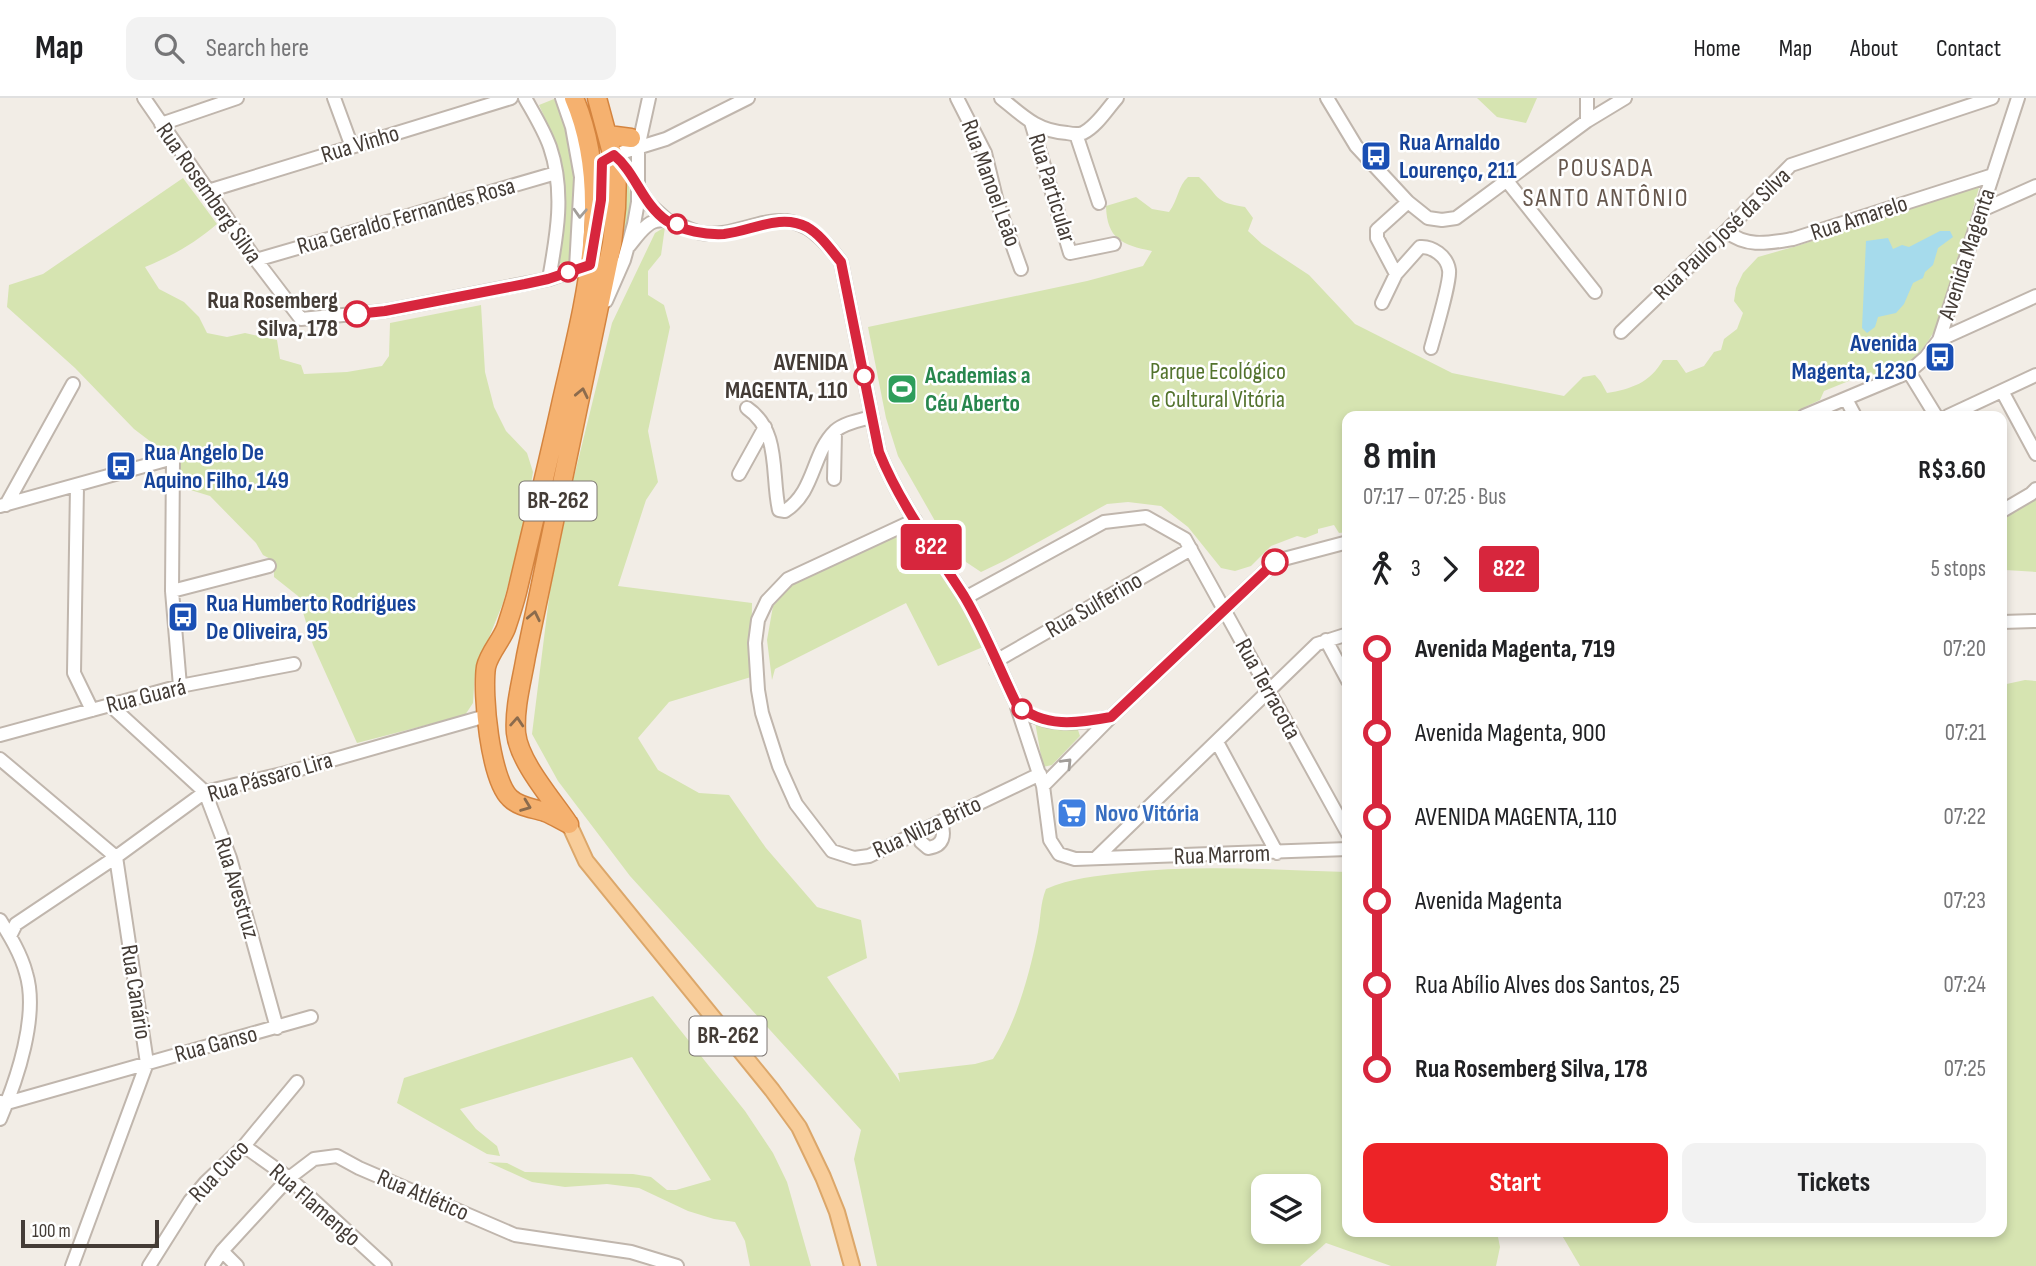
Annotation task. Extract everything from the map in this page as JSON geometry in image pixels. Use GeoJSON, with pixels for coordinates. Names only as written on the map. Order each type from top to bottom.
{"type":"FeatureCollection","features":[{"type":"Feature","properties":{"kind":"highway","name":"BR-262"},"geometry":{"type":"LineString","coordinates":[[569,824],[512,800],[504,791],[497,773],[486,716],[487,664],[505,630],[517,592],[584,308],[593,200],[589,148],[573,98]]}},
{"type":"Feature","properties":{"kind":"highway","name":"BR-262"},"geometry":{"type":"LineString","coordinates":[[569,824],[525,760],[516,734],[524,669],[612,244],[617,172],[597,98]]}},
{"type":"Feature","properties":{"kind":"highway"},"geometry":{"type":"LineString","coordinates":[[608,135],[637,137]]}},
{"type":"Feature","properties":{"kind":"highway"},"geometry":{"type":"LineString","coordinates":[[586,261],[601,200],[602,162],[614,155]]}},
{"type":"Feature","properties":{"kind":"highway"},"geometry":{"type":"LineString","coordinates":[[497,773],[509,775],[518,772],[525,760]]}},
{"type":"Feature","properties":{"kind":"main road","name":"BR-262"},"geometry":{"type":"LineString","coordinates":[[569,824],[586,861],[799,1127],[837,1212],[852,1266]]}},
{"type":"Feature","properties":{"kind":"street","name":"Rua Rosemberg Silva"},"geometry":{"type":"LineString","coordinates":[[144,98],[256,260],[301,319],[385,311],[548,279],[586,261]]}},
{"type":"Feature","properties":{"kind":"street"},"geometry":{"type":"LineString","coordinates":[[161,124],[237,98]]}},
{"type":"Feature","properties":{"kind":"street"},"geometry":{"type":"LineString","coordinates":[[334,98],[352,147]]}},
{"type":"Feature","properties":{"kind":"street","name":"Rua Vinho"},"geometry":{"type":"LineString","coordinates":[[208,191],[511,98]]}},
{"type":"Feature","properties":{"kind":"street"},"geometry":{"type":"LineString","coordinates":[[525,98],[550,148],[559,196],[557,231],[548,279]]}},
{"type":"Feature","properties":{"kind":"street"},"geometry":{"type":"LineString","coordinates":[[562,98],[572,127],[581,177],[586,261]]}},
{"type":"Feature","properties":{"kind":"street"},"geometry":{"type":"LineString","coordinates":[[597,320],[629,246],[638,202],[637,137],[649,98]]}},
{"type":"Feature","properties":{"kind":"street"},"geometry":{"type":"LineString","coordinates":[[668,221],[649,204],[621,161],[614,155],[637,137],[666,139],[748,98]]}},
{"type":"Feature","properties":{"kind":"street","name":"Rua Manoel Leão"},"geometry":{"type":"LineString","coordinates":[[957,98],[985,153],[997,202],[1021,269]]}},
{"type":"Feature","properties":{"kind":"street"},"geometry":{"type":"LineString","coordinates":[[1001,98],[1048,132],[1076,134],[1082,133],[1097,122],[1117,98]]}},
{"type":"Feature","properties":{"kind":"street"},"geometry":{"type":"LineString","coordinates":[[1327,98],[1356,146],[1408,202],[1428,218],[1442,220],[1456,218],[1587,121],[1625,98]]}},
{"type":"Feature","properties":{"kind":"street"},"geometry":{"type":"LineString","coordinates":[[1587,98],[1587,121]]}},
{"type":"Feature","properties":{"kind":"street","name":"Rua Paulo José da Silva"},"geometry":{"type":"LineString","coordinates":[[1621,332],[1790,165],[1992,98]]}},
{"type":"Feature","properties":{"kind":"street","name":"Avenida Magenta"},"geometry":{"type":"LineString","coordinates":[[1816,411],[1909,372],[1926,357],[1939,340],[2018,98]]}},
{"type":"Feature","properties":{"kind":"street","name":"Rua Particular"},"geometry":{"type":"LineString","coordinates":[[1031,122],[1070,253],[1114,244]]}},
{"type":"Feature","properties":{"kind":"street"},"geometry":{"type":"LineString","coordinates":[[1076,134],[1099,203]]}},
{"type":"Feature","properties":{"kind":"street","name":"Rua Geraldo Fernandes Rosa"},"geometry":{"type":"LineString","coordinates":[[256,260],[556,173]]}},
{"type":"Feature","properties":{"kind":"street","name":"Rua Amarelo"},"geometry":{"type":"LineString","coordinates":[[1726,231],[1738,241],[1766,244],[1793,239],[1993,175]]}},
{"type":"Feature","properties":{"kind":"street"},"geometry":{"type":"LineString","coordinates":[[1507,181],[1595,292]]}},
{"type":"Feature","properties":{"kind":"street"},"geometry":{"type":"LineString","coordinates":[[1982,210],[2036,186]]}},
{"type":"Feature","properties":{"kind":"street"},"geometry":{"type":"LineString","coordinates":[[1396,274],[1377,238],[1377,230],[1408,202]]}},
{"type":"Feature","properties":{"kind":"street"},"geometry":{"type":"LineString","coordinates":[[629,246],[648,225],[656,221],[668,221],[701,233],[725,234],[769,223],[790,221],[808,228],[827,243],[841,262],[879,452],[887,472],[936,556],[965,597],[1016,703],[1041,780],[1090,738],[1276,561],[1342,544]]}},
{"type":"Feature","properties":{"kind":"street"},"geometry":{"type":"LineString","coordinates":[[1381,303],[1396,274],[1420,247],[1436,251],[1450,271],[1431,348]]}},
{"type":"Feature","properties":{"kind":"street"},"geometry":{"type":"LineString","coordinates":[[1939,340],[2036,296]]}},
{"type":"Feature","properties":{"kind":"street"},"geometry":{"type":"LineString","coordinates":[[1909,372],[1933,411]]}},
{"type":"Feature","properties":{"kind":"street"},"geometry":{"type":"LineString","coordinates":[[1959,411],[2036,375]]}},
{"type":"Feature","properties":{"kind":"street"},"geometry":{"type":"LineString","coordinates":[[3,505],[73,384]]}},
{"type":"Feature","properties":{"kind":"street"},"geometry":{"type":"LineString","coordinates":[[2001,391],[2036,454]]}},
{"type":"Feature","properties":{"kind":"street"},"geometry":{"type":"LineString","coordinates":[[1846,399],[1852,411]]}},
{"type":"Feature","properties":{"kind":"street"},"geometry":{"type":"LineString","coordinates":[[747,408],[758,416],[765,427],[775,465],[775,494],[779,510],[785,511],[796,505],[806,489],[835,431],[847,424],[871,417]]}},
{"type":"Feature","properties":{"kind":"street"},"geometry":{"type":"LineString","coordinates":[[739,474],[765,427]]}},
{"type":"Feature","properties":{"kind":"street"},"geometry":{"type":"LineString","coordinates":[[834,479],[835,431]]}},
{"type":"Feature","properties":{"kind":"street"},"geometry":{"type":"LineString","coordinates":[[3,505],[173,458],[172,591],[180,686]]}},
{"type":"Feature","properties":{"kind":"street"},"geometry":{"type":"LineString","coordinates":[[77,486],[74,673],[92,710]]}},
{"type":"Feature","properties":{"kind":"street"},"geometry":{"type":"LineString","coordinates":[[2007,509],[2036,489]]}},
{"type":"Feature","properties":{"kind":"street","name":"Rua Terracota"},"geometry":{"type":"LineString","coordinates":[[965,597],[1104,522],[1146,517],[1185,539],[1342,823]]}},
{"type":"Feature","properties":{"kind":"street","name":"Rua Nilza Brito"},"geometry":{"type":"LineString","coordinates":[[915,520],[788,579],[767,601],[758,620],[755,642],[762,713],[779,766],[796,804],[832,851],[854,858],[869,856],[916,832],[1041,780]]}},
{"type":"Feature","properties":{"kind":"street","name":"Rua Sulferino"},"geometry":{"type":"LineString","coordinates":[[996,661],[1191,549]]}},
{"type":"Feature","properties":{"kind":"street"},"geometry":{"type":"LineString","coordinates":[[172,591],[269,566]]}},
{"type":"Feature","properties":{"kind":"street"},"geometry":{"type":"LineString","coordinates":[[2007,622],[2036,621]]}},
{"type":"Feature","properties":{"kind":"street"},"geometry":{"type":"LineString","coordinates":[[1096,858],[1317,644],[1342,636]]}},
{"type":"Feature","properties":{"kind":"street"},"geometry":{"type":"LineString","coordinates":[[1326,640],[1342,670]]}},
{"type":"Feature","properties":{"kind":"street","name":"Rua Guará"},"geometry":{"type":"LineString","coordinates":[[0,735],[180,686],[294,664]]}},
{"type":"Feature","properties":{"kind":"street"},"geometry":{"type":"LineString","coordinates":[[748,704],[758,690]]}},
{"type":"Feature","properties":{"kind":"street"},"geometry":{"type":"LineString","coordinates":[[1016,703],[1027,714],[1053,721],[1085,722],[1111,717]]}},
{"type":"Feature","properties":{"kind":"street","name":"Rua Avestruz"},"geometry":{"type":"LineString","coordinates":[[110,705],[205,792],[230,858],[277,1027]]}},
{"type":"Feature","properties":{"kind":"street","name":"Rua Pássaro Lira"},"geometry":{"type":"LineString","coordinates":[[5,938],[16,924],[116,857],[205,792],[286,773],[486,716]]}},
{"type":"Feature","properties":{"kind":"street"},"geometry":{"type":"LineString","coordinates":[[1085,722],[1090,727],[1090,738]]}},
{"type":"Feature","properties":{"kind":"street"},"geometry":{"type":"LineString","coordinates":[[1217,742],[1277,853]]}},
{"type":"Feature","properties":{"kind":"street"},"geometry":{"type":"LineString","coordinates":[[0,759],[116,857]]}},
{"type":"Feature","properties":{"kind":"street","name":"Rua Marrom"},"geometry":{"type":"LineString","coordinates":[[1041,780],[1050,840],[1059,854],[1075,859],[1342,849]]}},
{"type":"Feature","properties":{"kind":"street"},"geometry":{"type":"LineString","coordinates":[[916,832],[928,848],[937,847],[942,842],[941,822]]}},
{"type":"Feature","properties":{"kind":"street","name":"Rua Canário"},"geometry":{"type":"LineString","coordinates":[[72,1266],[147,1063],[116,857]]}},
{"type":"Feature","properties":{"kind":"street"},"geometry":{"type":"LineString","coordinates":[[0,920],[5,938],[27,974],[30,1024],[0,1119]]}},
{"type":"Feature","properties":{"kind":"street","name":"Rua Ganso"},"geometry":{"type":"LineString","coordinates":[[4,1102],[311,1017]]}},
{"type":"Feature","properties":{"kind":"street","name":"Rua Cuco"},"geometry":{"type":"LineString","coordinates":[[149,1266],[190,1201],[244,1146],[297,1082]]}},
{"type":"Feature","properties":{"kind":"street","name":"Rua Flamengo"},"geometry":{"type":"LineString","coordinates":[[244,1146],[289,1178],[385,1266]]}},
{"type":"Feature","properties":{"kind":"street","name":"Rua Atlético"},"geometry":{"type":"LineString","coordinates":[[212,1266],[222,1251],[289,1178],[314,1159],[337,1156],[515,1235],[631,1252],[677,1266]]}},
{"type":"Feature","properties":{"kind":"street"},"geometry":{"type":"LineString","coordinates":[[222,1251],[237,1266]]}},
{"type":"Feature","properties":{"kind":"green space"},"geometry":{"type":"Polygon","coordinates":[[[1477,98],[1537,98],[1526,123],[1497,117],[1477,98]]]}},
{"type":"Feature","properties":{"kind":"green space"},"geometry":{"type":"Polygon","coordinates":[[[554,99],[567,130],[577,178],[572,265],[558,263],[564,220],[564,182],[555,145],[539,105],[554,99]]]}},
{"type":"Feature","properties":{"kind":"green space"},"geometry":{"type":"Polygon","coordinates":[[[624,168],[629,184],[630,214],[623,243],[606,287],[624,168]]]}},
{"type":"Feature","properties":{"kind":"green space","name":"Parque Ecológico e Cultural Vitória"},"geometry":{"type":"Polygon","coordinates":[[[1188,177],[1199,177],[1221,200],[1245,207],[1253,218],[1248,231],[1262,244],[1309,275],[1355,324],[1452,373],[1564,396],[1583,377],[1595,375],[1607,393],[1639,384],[1658,368],[1663,360],[1677,360],[1686,373],[1704,366],[1714,352],[1721,350],[1724,339],[1737,329],[1743,313],[1734,301],[1736,288],[1743,273],[1758,257],[1980,184],[1942,319],[1925,346],[1912,360],[1893,370],[1874,375],[1871,372],[1824,391],[1820,400],[1801,411],[1342,411],[1342,533],[1339,533],[1334,525],[1318,529],[1318,533],[1305,538],[1297,536],[1271,546],[1251,566],[1235,571],[1221,568],[1188,527],[1161,506],[1128,502],[1107,504],[981,572],[966,562],[947,542],[898,456],[886,418],[868,327],[1087,281],[1143,266],[1152,251],[1118,239],[1109,226],[1106,206],[1136,197],[1152,209],[1169,212],[1188,177]]]}},
{"type":"Feature","properties":{"kind":"green space"},"geometry":{"type":"Polygon","coordinates":[[[183,178],[217,224],[183,248],[145,267],[159,289],[184,302],[199,317],[207,333],[227,337],[245,333],[277,340],[280,359],[301,365],[304,374],[347,372],[382,366],[389,356],[390,323],[481,305],[485,372],[494,407],[506,431],[527,453],[533,472],[523,531],[503,603],[475,672],[473,703],[465,715],[357,743],[313,645],[298,596],[274,577],[274,561],[263,555],[256,543],[210,496],[184,488],[179,463],[180,452],[163,451],[134,429],[75,368],[7,307],[9,285],[43,274],[183,178]]]}},
{"type":"Feature","properties":{"kind":"green space"},"geometry":{"type":"Polygon","coordinates":[[[665,227],[661,255],[648,271],[648,295],[664,305],[670,327],[648,431],[658,482],[646,500],[618,586],[752,603],[751,677],[669,702],[638,738],[658,770],[699,793],[729,795],[766,848],[817,907],[861,920],[867,958],[827,977],[900,1082],[898,1073],[975,1064],[993,1059],[1009,1030],[1021,998],[1035,948],[1046,889],[1084,878],[1151,870],[1235,868],[1342,872],[1342,1237],[1498,1237],[1500,1247],[1496,1266],[1391,1266],[1326,1243],[1300,1266],[877,1266],[854,1159],[861,1130],[630,876],[558,781],[532,734],[550,590],[573,481],[612,323],[655,233],[665,227]]]}},
{"type":"Feature","properties":{"kind":"green space"},"geometry":{"type":"Polygon","coordinates":[[[2036,493],[2036,572],[2007,570],[2007,513],[2036,493]]]}},
{"type":"Feature","properties":{"kind":"green space"},"geometry":{"type":"Polygon","coordinates":[[[917,526],[961,600],[983,647],[938,666],[906,603],[775,669],[772,680],[767,640],[773,606],[793,584],[917,526]]]}},
{"type":"Feature","properties":{"kind":"green space"},"geometry":{"type":"Polygon","coordinates":[[[2036,681],[2036,1266],[1580,1266],[1563,1237],[2007,1237],[2007,684],[2036,681]]]}},
{"type":"Feature","properties":{"kind":"green space"},"geometry":{"type":"Polygon","coordinates":[[[1035,722],[1078,730],[1080,736],[1052,765],[1043,767],[1035,722]]]}},
{"type":"Feature","properties":{"kind":"green space"},"geometry":{"type":"Polygon","coordinates":[[[653,996],[745,1111],[773,1153],[787,1182],[811,1266],[750,1266],[745,1241],[735,1222],[688,1211],[639,1188],[607,1184],[565,1187],[532,1182],[488,1162],[507,1163],[525,1172],[633,1174],[651,1177],[667,1190],[711,1180],[632,1057],[460,1109],[476,1129],[497,1146],[500,1156],[487,1154],[397,1103],[404,1078],[653,996]]]}},
{"type":"Feature","properties":{"kind":"water"},"geometry":{"type":"Polygon","coordinates":[[[1940,231],[1950,231],[1953,237],[1938,248],[1933,265],[1923,278],[1913,283],[1904,304],[1896,313],[1878,317],[1875,327],[1867,333],[1862,328],[1866,241],[1888,238],[1893,249],[1902,245],[1909,247],[1940,231]]]}},
{"type":"Feature","properties":{"kind":"bus line","name":"822"},"geometry":{"type":"LineString","coordinates":[[357,314],[478,294],[548,279],[590,265],[601,200],[602,162],[614,155],[626,167],[649,204],[668,221],[701,233],[725,234],[769,223],[790,221],[808,228],[827,243],[841,262],[871,417],[887,472],[936,556],[965,597],[1016,703],[1027,714],[1079,724],[1111,717],[1275,562]]}},
{"type":"Feature","properties":{"kind":"place","name":"Rua Arnaldo Lourenço, 211"},"geometry":{"type":"Point","coordinates":[1376,156]}},
{"type":"Feature","properties":{"kind":"place","name":"Rua Rosemberg Silva, 178"},"geometry":{"type":"Point","coordinates":[357,314]}},
{"type":"Feature","properties":{"kind":"place","name":"Avenida Magenta, 1230"},"geometry":{"type":"Point","coordinates":[1940,357]}},
{"type":"Feature","properties":{"kind":"place","name":"AVENIDA MAGENTA, 110"},"geometry":{"type":"Point","coordinates":[864,376]}},
{"type":"Feature","properties":{"kind":"place","name":"Academias a Céu Aberto"},"geometry":{"type":"Point","coordinates":[902,389]}},
{"type":"Feature","properties":{"kind":"place","name":"Rua Angelo De Aquino Filho, 149"},"geometry":{"type":"Point","coordinates":[121,466]}},
{"type":"Feature","properties":{"kind":"place","name":"Rua Humberto Rodrigues De Oliveira, 95"},"geometry":{"type":"Point","coordinates":[183,617]}},
{"type":"Feature","properties":{"kind":"place","name":"Novo Vitória"},"geometry":{"type":"Point","coordinates":[1072,813]}},
{"type":"Feature","properties":{"kind":"district","name":"POUSADA SANTO ANTÔNIO"},"geometry":{"type":"Point","coordinates":[1606,183]}}]}
